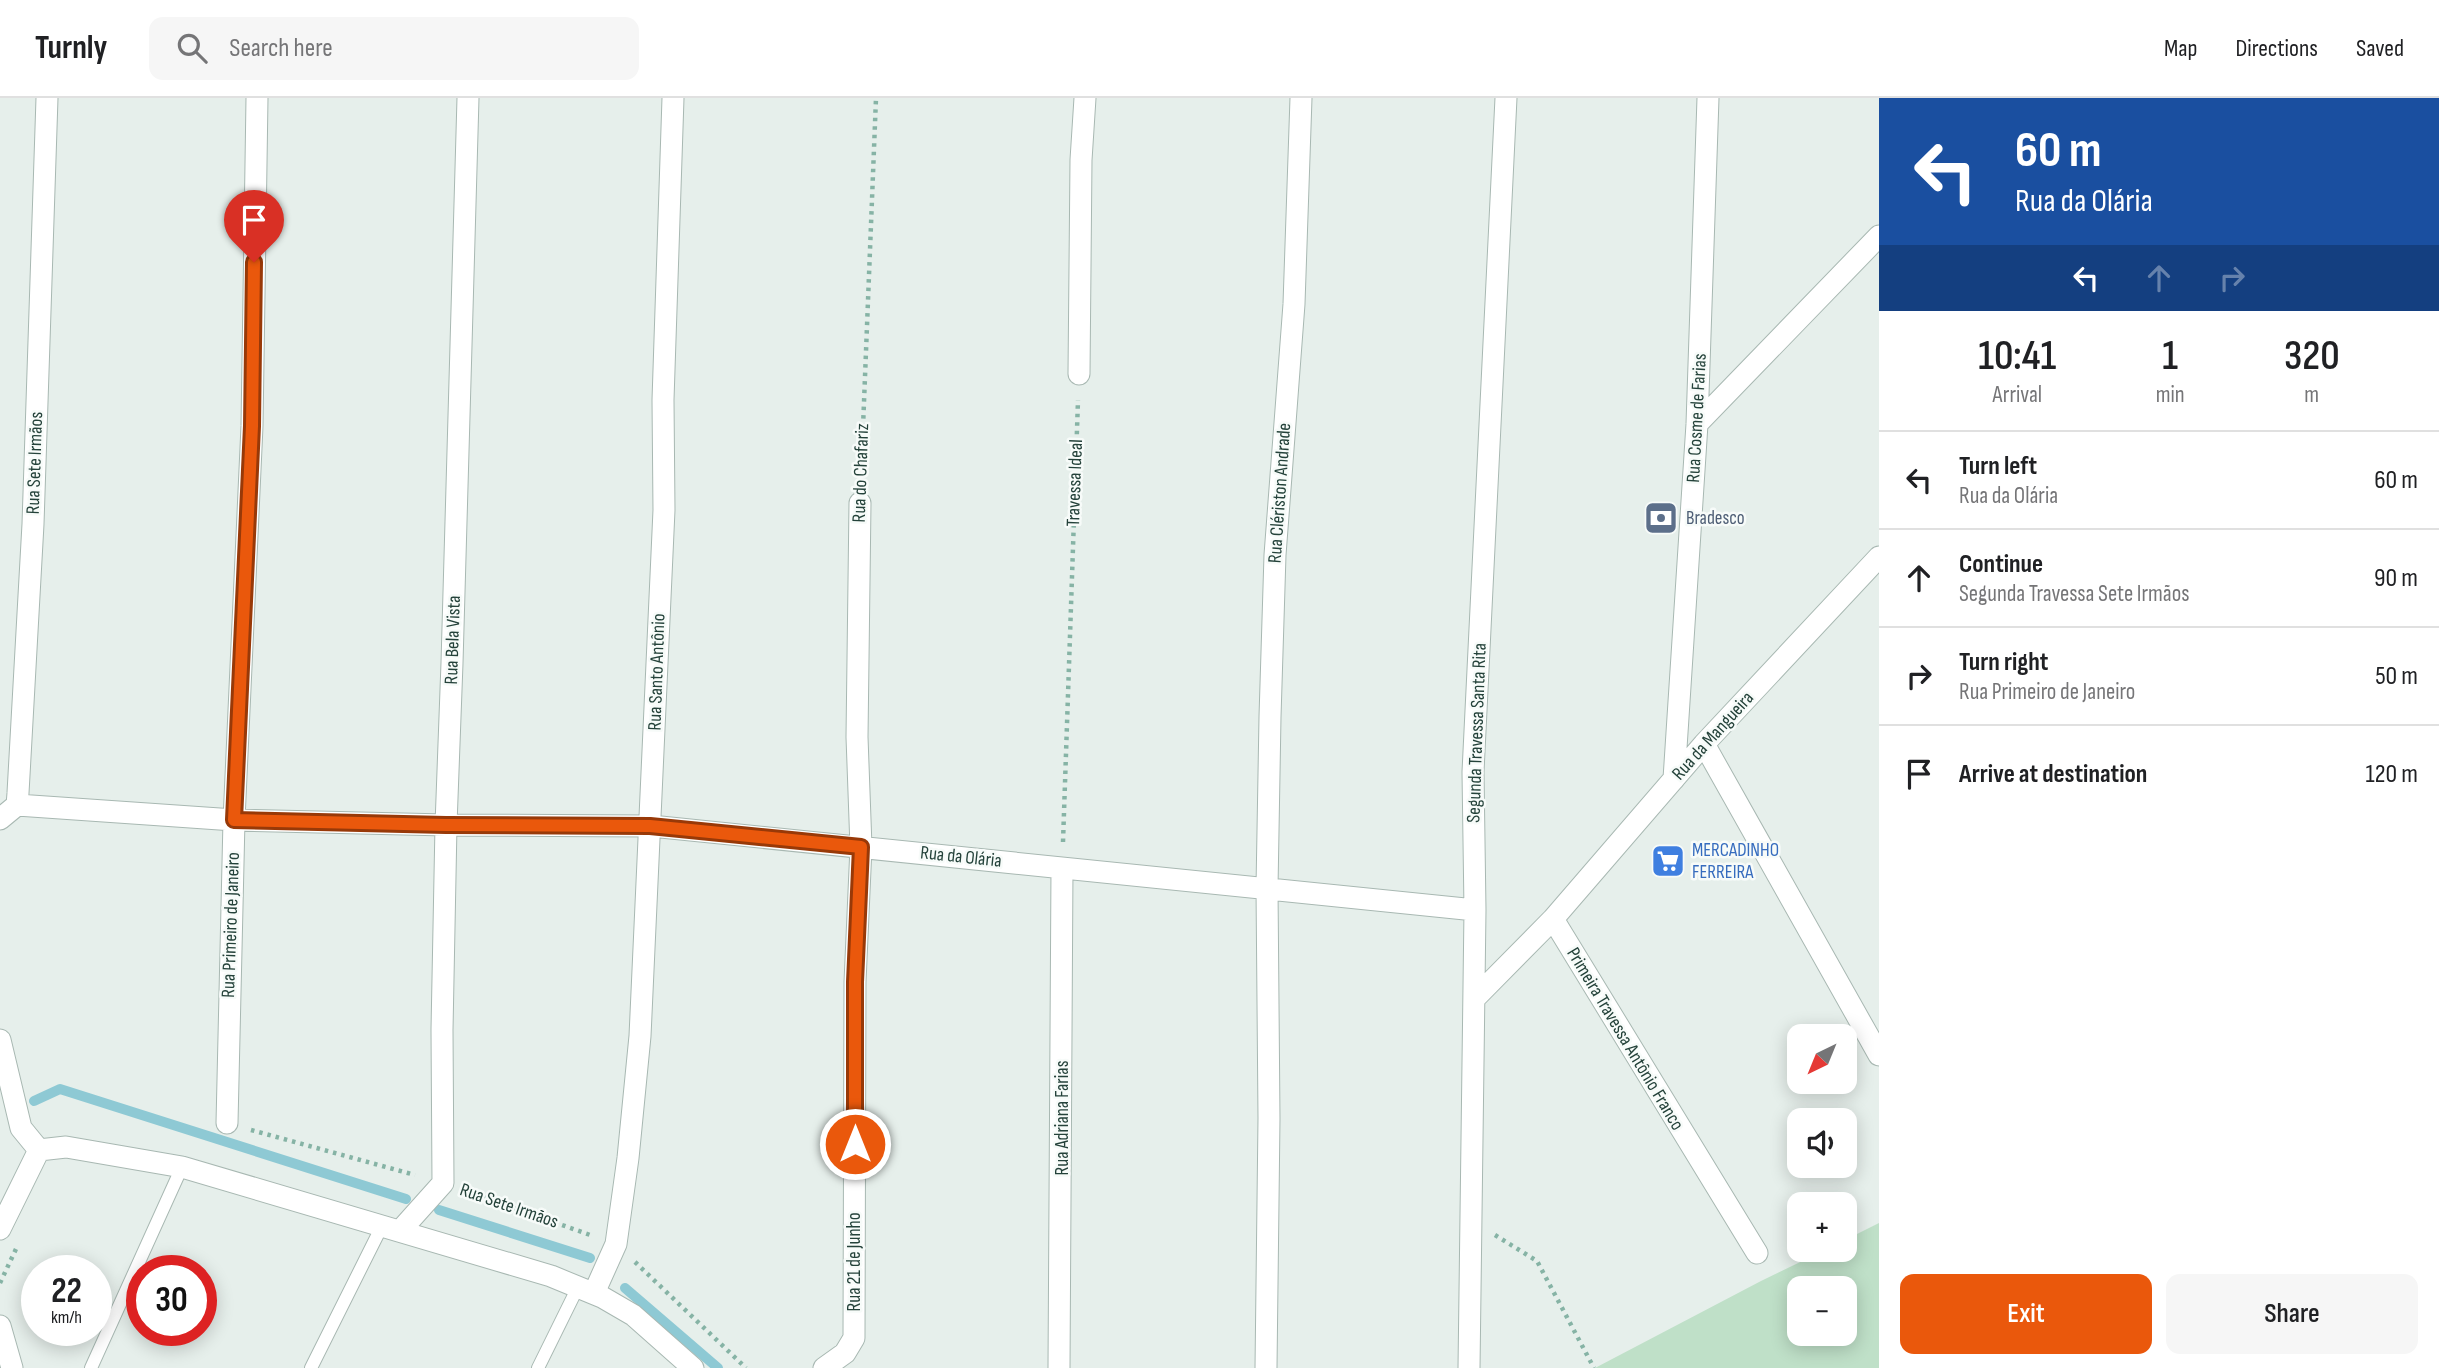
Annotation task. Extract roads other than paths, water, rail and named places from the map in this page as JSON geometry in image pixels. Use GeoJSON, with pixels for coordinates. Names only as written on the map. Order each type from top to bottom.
{"type":"FeatureCollection","features":[{"type":"Feature","properties":{"kind":"street","name":"Rua Sete Irmãos"},"geometry":{"type":"LineString","coordinates":[[17,805],[33,524],[47,98]]}},
{"type":"Feature","properties":{"kind":"street","name":"Rua Primeiro de Janeiro"},"geometry":{"type":"LineString","coordinates":[[227,1123],[234,820],[252,426],[257,98]]}},
{"type":"Feature","properties":{"kind":"street","name":"Rua Bela Vista"},"geometry":{"type":"LineString","coordinates":[[391,1229],[443,1183],[442,1030],[446,825],[468,98]]}},
{"type":"Feature","properties":{"kind":"street","name":"Rua Santo Antônio"},"geometry":{"type":"LineString","coordinates":[[586,1290],[616,1244],[640,1036],[664,510],[663,400],[673,98]]}},
{"type":"Feature","properties":{"kind":"street"},"geometry":{"type":"LineString","coordinates":[[1079,374],[1081,160],[1085,98]]}},
{"type":"Feature","properties":{"kind":"street","name":"Rua Clériston Andrade"},"geometry":{"type":"LineString","coordinates":[[1266,1368],[1269,1118],[1267,888],[1275,555],[1294,304],[1301,98]]}},
{"type":"Feature","properties":{"kind":"street","name":"Segunda Travessa Santa Rita"},"geometry":{"type":"LineString","coordinates":[[1469,1368],[1475,910],[1474,758],[1506,98]]}},
{"type":"Feature","properties":{"kind":"street","name":"Rua Cosme de Farias"},"geometry":{"type":"LineString","coordinates":[[1674,779],[1697,424],[1708,98]]}},
{"type":"Feature","properties":{"kind":"street"},"geometry":{"type":"LineString","coordinates":[[1697,424],[1879,236]]}},
{"type":"Feature","properties":{"kind":"street","name":"Rua do Chafariz"},"geometry":{"type":"LineString","coordinates":[[860,503],[858,737],[861,847]]}},
{"type":"Feature","properties":{"kind":"street","name":"Rua da Mangueira"},"geometry":{"type":"LineString","coordinates":[[1553,919],[1704,744],[1879,557]]}},
{"type":"Feature","properties":{"kind":"street"},"geometry":{"type":"LineString","coordinates":[[1704,744],[1879,1055]]}},
{"type":"Feature","properties":{"kind":"street"},"geometry":{"type":"LineString","coordinates":[[0,819],[17,805]]}},
{"type":"Feature","properties":{"kind":"street","name":"Rua da Olária"},"geometry":{"type":"LineString","coordinates":[[17,805],[234,820],[650,826],[1475,910]]}},
{"type":"Feature","properties":{"kind":"street","name":"Rua 21 de Junho"},"geometry":{"type":"LineString","coordinates":[[824,1368],[845,1353],[854,1338],[855,982],[861,847]]}},
{"type":"Feature","properties":{"kind":"street","name":"Rua Adriana Farias"},"geometry":{"type":"LineString","coordinates":[[1059,1368],[1062,868]]}},
{"type":"Feature","properties":{"kind":"street"},"geometry":{"type":"LineString","coordinates":[[1474,999],[1553,919]]}},
{"type":"Feature","properties":{"kind":"street","name":"Primeira Travessa Antônio Franco"},"geometry":{"type":"LineString","coordinates":[[1553,919],[1757,1254]]}},
{"type":"Feature","properties":{"kind":"street"},"geometry":{"type":"LineString","coordinates":[[0,1040],[21,1128],[39,1150]]}},
{"type":"Feature","properties":{"kind":"street"},"geometry":{"type":"LineString","coordinates":[[39,1150],[66,1147],[182,1167],[540,1273],[586,1290],[633,1315],[693,1368]]}},
{"type":"Feature","properties":{"kind":"street"},"geometry":{"type":"LineString","coordinates":[[0,1229],[39,1150]]}},
{"type":"Feature","properties":{"kind":"street"},"geometry":{"type":"LineString","coordinates":[[0,1326],[12,1368]]}},
{"type":"Feature","properties":{"kind":"lane"},"geometry":{"type":"LineString","coordinates":[[91,1368],[182,1167]]}},
{"type":"Feature","properties":{"kind":"lane"},"geometry":{"type":"LineString","coordinates":[[311,1368],[391,1229]]}},
{"type":"Feature","properties":{"kind":"lane"},"geometry":{"type":"LineString","coordinates":[[538,1368],[586,1290]]}},
{"type":"Feature","properties":{"kind":"waterway"},"geometry":{"type":"LineString","coordinates":[[34,1101],[60,1089],[406,1199]]}},
{"type":"Feature","properties":{"kind":"waterway"},"geometry":{"type":"LineString","coordinates":[[439,1210],[590,1258]]}},
{"type":"Feature","properties":{"kind":"waterway"},"geometry":{"type":"LineString","coordinates":[[625,1288],[718,1368]]}},
{"type":"Feature","properties":{"kind":"place","name":"Bradesco"},"geometry":{"type":"Point","coordinates":[1661,518]}},
{"type":"Feature","properties":{"kind":"place","name":"MERCADINHO FERREIRA"},"geometry":{"type":"Point","coordinates":[1668,861]}}]}
